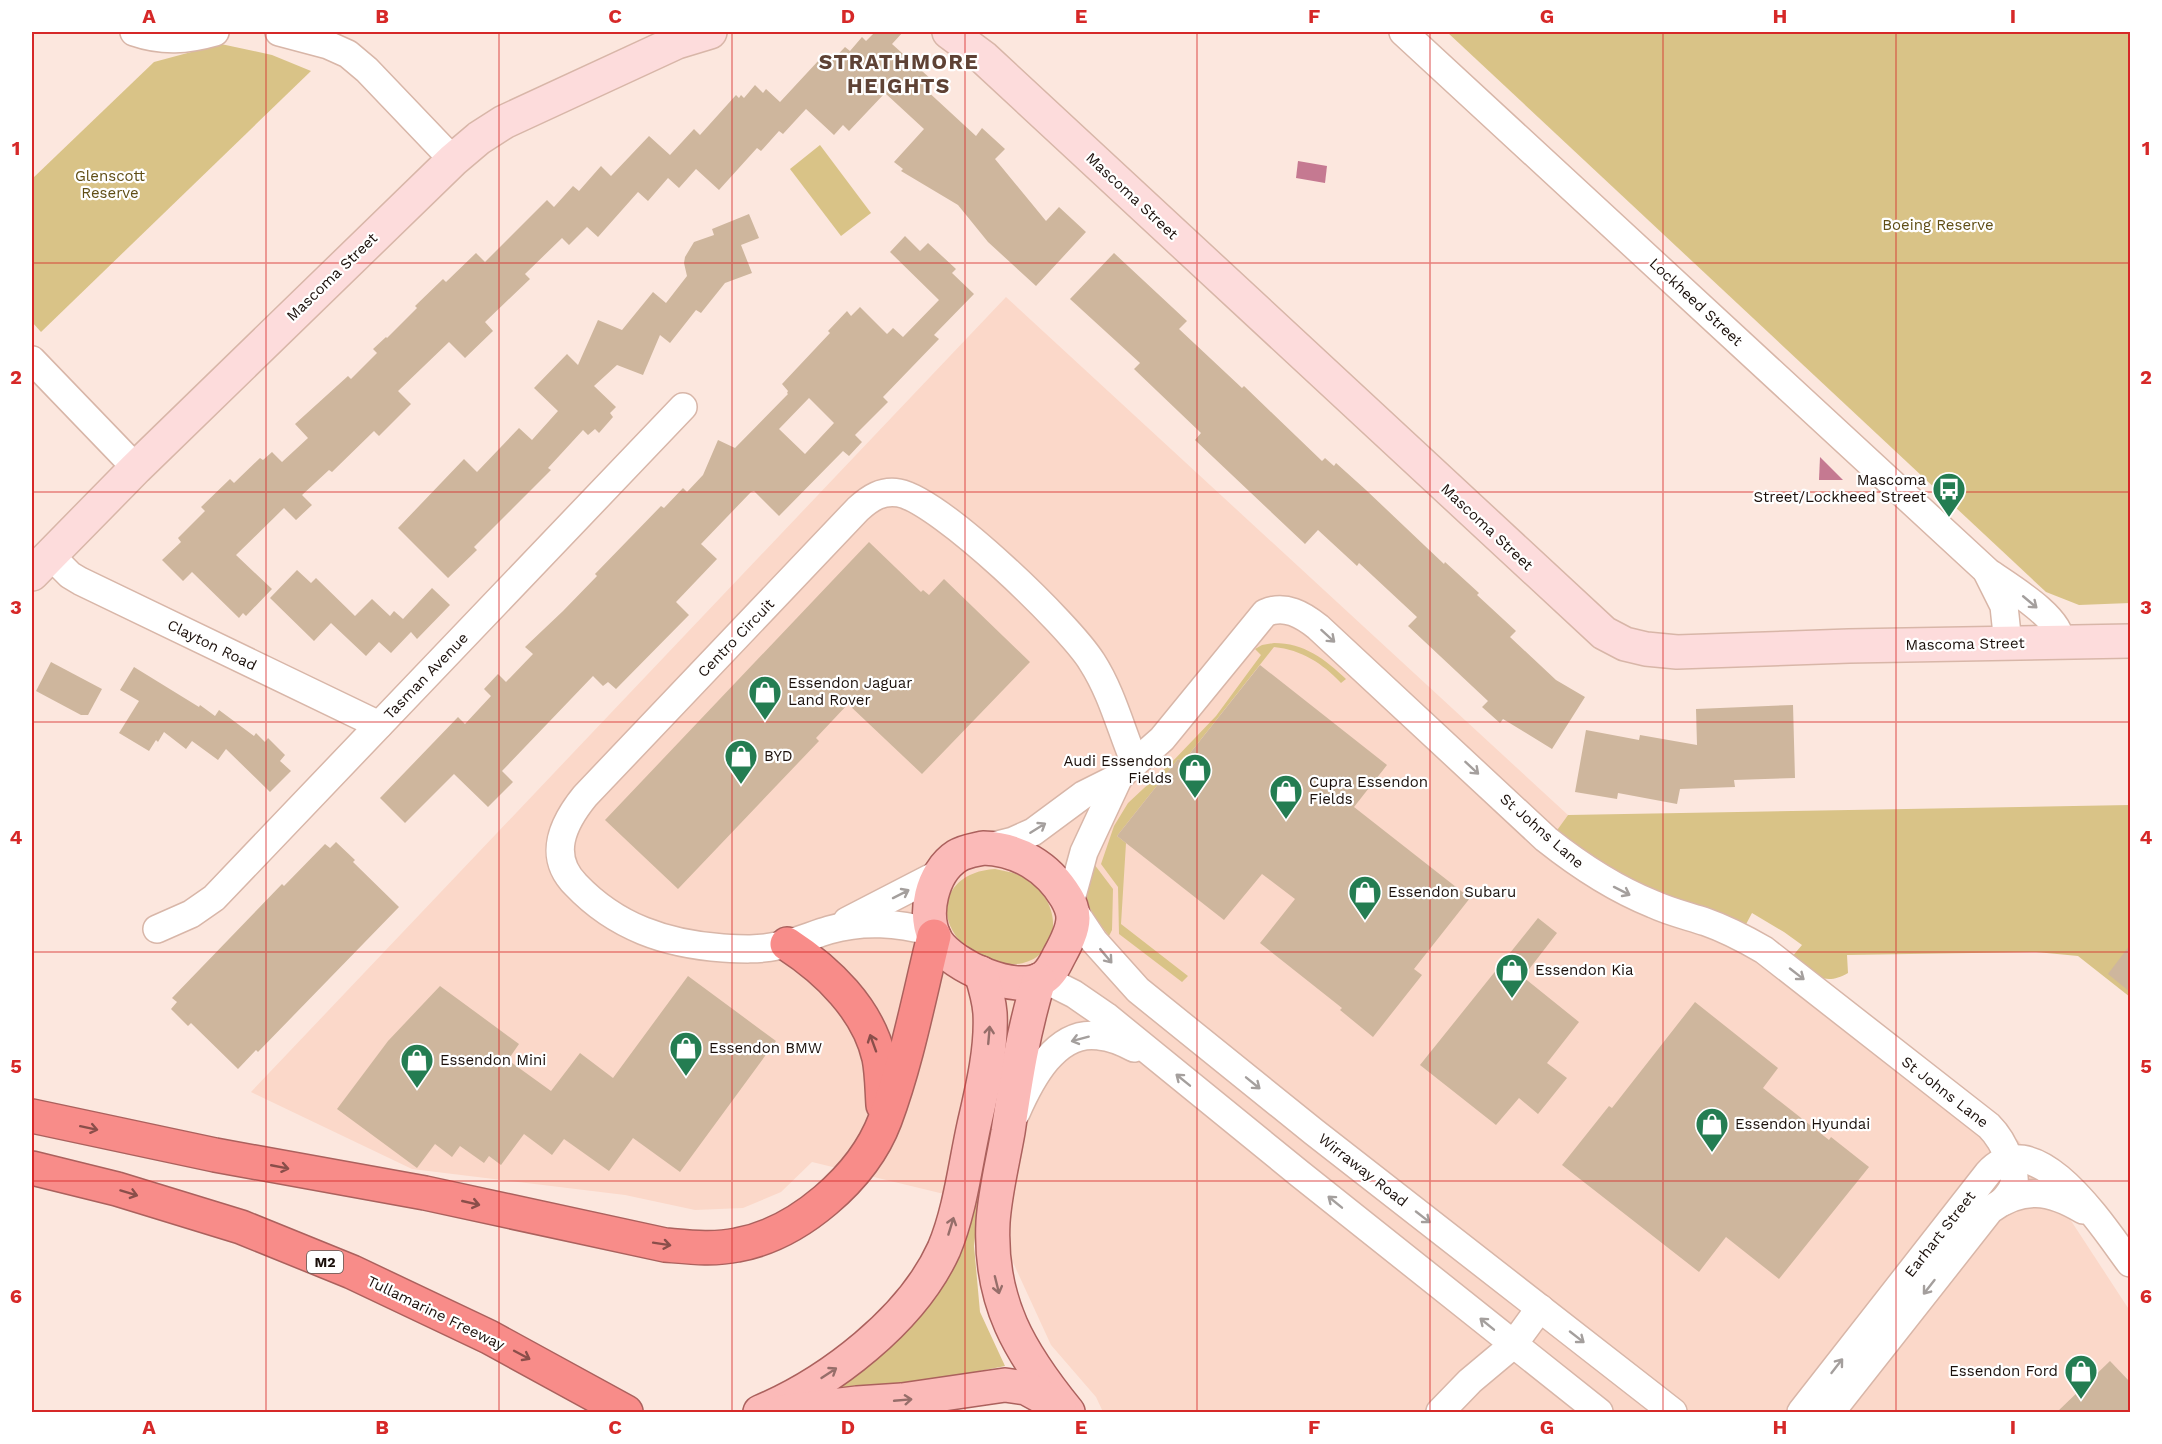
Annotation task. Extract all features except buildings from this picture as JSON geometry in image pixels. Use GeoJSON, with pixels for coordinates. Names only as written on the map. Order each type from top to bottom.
{"type":"FeatureCollection","features":[{"type":"Feature","properties":{"kind":"highway"},"geometry":{"type":"LineString","coordinates":[[32,1116],[215,1155],[425,1193],[665,1245],[702,1248],[738,1245],[768,1236],[809,1212],[832,1194],[854,1172],[869,1151],[884,1122],[907,1044],[933,934]]}},
{"type":"Feature","properties":{"kind":"highway"},"geometry":{"type":"LineString","coordinates":[[787,944],[818,966],[854,1005],[866,1024],[879,1058],[884,1122]]}},
{"type":"Feature","properties":{"kind":"highway","name":"Tullamarine Freeway"},"geometry":{"type":"LineString","coordinates":[[32,1168],[117,1189],[241,1227],[352,1272],[489,1337],[626,1413]]}},
{"type":"Feature","properties":{"kind":"main road","name":"Mascoma Street"},"geometry":{"type":"LineString","coordinates":[[41,565],[136,468],[453,160],[479,138],[504,122],[685,37],[710,32]]}},
{"type":"Feature","properties":{"kind":"main road","name":"Mascoma Street"},"geometry":{"type":"LineString","coordinates":[[949,32],[977,45],[1530,567],[1604,633],[1625,644],[1677,652],[2130,640]]}},
{"type":"Feature","properties":{"kind":"main road"},"geometry":{"type":"LineString","coordinates":[[1041,979],[1019,982],[981,973],[949,954],[933,934],[930,920],[931,903],[940,873],[958,856],[984,848],[1003,850],[1033,862],[1056,882],[1071,906],[1072,924],[1066,942],[1056,963],[1041,979],[1029,1012],[1019,1055],[993,1220],[995,1279],[1007,1315],[1024,1352],[1067,1413]]}},
{"type":"Feature","properties":{"kind":"main road"},"geometry":{"type":"LineString","coordinates":[[760,1413],[810,1386],[866,1345],[916,1294],[944,1249],[959,1196],[989,1043],[990,1010],[981,973]]}},
{"type":"Feature","properties":{"kind":"main road"},"geometry":{"type":"LineString","coordinates":[[782,1413],[857,1403],[902,1400],[1005,1385],[1026,1388],[1040,1394],[1067,1413]]}},
{"type":"Feature","properties":{"kind":"street"},"geometry":{"type":"LineString","coordinates":[[134,32],[153,38],[179,40],[215,32]]}},
{"type":"Feature","properties":{"kind":"street"},"geometry":{"type":"LineString","coordinates":[[279,32],[328,45],[348,54],[367,70],[453,160]]}},
{"type":"Feature","properties":{"kind":"street","name":"Lockheed Street"},"geometry":{"type":"LineString","coordinates":[[1403,32],[1988,572],[2019,593],[2051,621],[2057,628],[2060,642]]}},
{"type":"Feature","properties":{"kind":"street"},"geometry":{"type":"LineString","coordinates":[[32,360],[136,468]]}},
{"type":"Feature","properties":{"kind":"street","name":"Tasman Avenue"},"geometry":{"type":"LineString","coordinates":[[157,929],[191,914],[214,898],[683,407]]}},
{"type":"Feature","properties":{"kind":"street","name":"Centro Circuit"},"geometry":{"type":"LineString","coordinates":[[933,934],[886,923],[863,924],[830,930],[787,944],[748,950],[670,941],[634,927],[599,905],[570,880],[562,867],[560,856],[566,824],[585,796],[850,517],[873,497],[891,492],[904,494],[950,522],[1068,631],[1098,672],[1127,770]]}},
{"type":"Feature","properties":{"kind":"street","name":"Clayton Road"},"geometry":{"type":"LineString","coordinates":[[41,565],[70,574],[80,581],[379,725]]}},
{"type":"Feature","properties":{"kind":"street","name":"Lockheed Street"},"geometry":{"type":"LineString","coordinates":[[1988,572],[2004,606],[2008,644]]}},
{"type":"Feature","properties":{"kind":"street","name":"St Johns Lane"},"geometry":{"type":"LineString","coordinates":[[984,848],[1013,841],[1033,832],[1083,795],[1127,770],[1162,739],[1185,714],[1260,617],[1278,609],[1296,613],[1318,627],[1546,838],[1581,867],[1602,881],[1655,906],[1723,928],[1764,950],[1989,1126],[2001,1140],[2009,1160]]}},
{"type":"Feature","properties":{"kind":"street","name":"St Johns Lane"},"geometry":{"type":"LineString","coordinates":[[1071,906],[1084,852],[1127,770]]}},
{"type":"Feature","properties":{"kind":"street","name":"Centro Circuit"},"geometry":{"type":"LineString","coordinates":[[830,930],[940,873]]}},
{"type":"Feature","properties":{"kind":"street","name":"Wirraway Road"},"geometry":{"type":"LineString","coordinates":[[1071,906],[1094,941],[1138,990],[1672,1413]]}},
{"type":"Feature","properties":{"kind":"street"},"geometry":{"type":"LineString","coordinates":[[1041,979],[1066,989],[1095,1007],[1599,1413]]}},
{"type":"Feature","properties":{"kind":"street"},"geometry":{"type":"LineString","coordinates":[[1008,1131],[1023,1097],[1039,1070],[1050,1055],[1065,1043],[1079,1037],[1097,1035],[1120,1041],[1155,1057]]}},
{"type":"Feature","properties":{"kind":"street"},"geometry":{"type":"LineString","coordinates":[[1300,1174],[1327,1142]]}},
{"type":"Feature","properties":{"kind":"street"},"geometry":{"type":"LineString","coordinates":[[2002,1202],[2011,1191],[2015,1178],[2009,1160]]}},
{"type":"Feature","properties":{"kind":"street","name":"Earhart Street"},"geometry":{"type":"LineString","coordinates":[[1831,1413],[1947,1245],[1991,1170],[2009,1160],[2028,1160],[2054,1173],[2074,1193],[2130,1263]]}},
{"type":"Feature","properties":{"kind":"street","name":"Earhart Street"},"geometry":{"type":"LineString","coordinates":[[1801,1413],[1947,1245],[2002,1202],[2024,1194],[2055,1197],[2087,1213],[2104,1229]]}},
{"type":"Feature","properties":{"kind":"street"},"geometry":{"type":"LineString","coordinates":[[1440,1413],[1462,1389],[1513,1345],[1540,1308]]}},
{"type":"Feature","properties":{"kind":"shaded area"},"geometry":{"type":"Polygon","coordinates":[[[1298,161],[1327,166],[1325,183],[1296,178],[1298,161]]]}},
{"type":"Feature","properties":{"kind":"shaded area"},"geometry":{"type":"Polygon","coordinates":[[[1006,297],[1568,815],[1556,832],[1818,978],[2019,1141],[2130,1311],[2130,1412],[1103,1412],[1096,1397],[1051,1345],[1011,1258],[1010,1210],[812,1162],[781,1192],[743,1208],[695,1210],[625,1195],[412,1169],[251,1092],[1006,297]]]}},
{"type":"Feature","properties":{"kind":"shaded area"},"geometry":{"type":"Polygon","coordinates":[[[1820,457],[1843,480],[1819,480],[1820,457]]]}},
{"type":"Feature","properties":{"kind":"green space","name":"Boeing Reserve"},"geometry":{"type":"Polygon","coordinates":[[[1447,32],[2130,32],[2130,603],[2079,605],[2046,592],[1447,32]]]}},
{"type":"Feature","properties":{"kind":"green space","name":"Glenscott Reserve"},"geometry":{"type":"Polygon","coordinates":[[[221,44],[272,55],[311,71],[41,332],[32,322],[32,179],[154,62],[221,44]]]}},
{"type":"Feature","properties":{"kind":"green space"},"geometry":{"type":"Polygon","coordinates":[[[820,145],[871,213],[841,236],[790,169],[820,145]]]}},
{"type":"Feature","properties":{"kind":"green space"},"geometry":{"type":"Polygon","coordinates":[[[1274,643],[1304,649],[1330,665],[1346,679],[1341,683],[1326,669],[1302,654],[1274,647],[1183,762],[1178,759],[1117,836],[1126,843],[1121,924],[1188,976],[1182,982],[1119,934],[1118,887],[1101,864],[1114,826],[1128,803],[1216,716],[1261,655],[1255,649],[1274,643]]]}},
{"type":"Feature","properties":{"kind":"green space"},"geometry":{"type":"Polygon","coordinates":[[[2130,805],[2130,997],[2078,956],[2036,952],[1847,955],[1848,973],[1824,979],[1811,973],[1791,958],[1802,945],[1752,913],[1744,928],[1619,878],[1555,833],[1568,815],[2130,805]]]}},
{"type":"Feature","properties":{"kind":"green space"},"geometry":{"type":"Polygon","coordinates":[[[1094,864],[1113,889],[1112,930],[1109,936],[1093,914],[1085,894],[1094,864]]]}},
{"type":"Feature","properties":{"kind":"green space"},"geometry":{"type":"Polygon","coordinates":[[[995,869],[1018,875],[1031,883],[1047,901],[1051,912],[1052,934],[1047,945],[1039,955],[1026,962],[1005,964],[978,955],[958,939],[950,926],[947,912],[948,900],[954,888],[977,872],[995,869]]]}},
{"type":"Feature","properties":{"kind":"green space"},"geometry":{"type":"Polygon","coordinates":[[[974,1176],[986,1182],[978,1213],[974,1246],[980,1312],[1005,1366],[920,1383],[835,1389],[892,1341],[974,1176]]]}},
{"type":"Feature","properties":{"kind":"place","name":"Mascoma Street/Lockheed Street"},"geometry":{"type":"Point","coordinates":[1949,518]}},
{"type":"Feature","properties":{"kind":"place","name":"Essendon Jaguar Land Rover"},"geometry":{"type":"Point","coordinates":[765,721]}},
{"type":"Feature","properties":{"kind":"place","name":"BYD"},"geometry":{"type":"Point","coordinates":[741,785]}},
{"type":"Feature","properties":{"kind":"place","name":"Audi Essendon Fields"},"geometry":{"type":"Point","coordinates":[1195,799]}},
{"type":"Feature","properties":{"kind":"place","name":"Cupra Essendon Fields"},"geometry":{"type":"Point","coordinates":[1286,820]}},
{"type":"Feature","properties":{"kind":"place","name":"Essendon Subaru"},"geometry":{"type":"Point","coordinates":[1365,921]}},
{"type":"Feature","properties":{"kind":"place","name":"Essendon Kia"},"geometry":{"type":"Point","coordinates":[1512,999]}},
{"type":"Feature","properties":{"kind":"place","name":"Essendon BMW"},"geometry":{"type":"Point","coordinates":[686,1077]}},
{"type":"Feature","properties":{"kind":"place","name":"Essendon Mini"},"geometry":{"type":"Point","coordinates":[417,1089]}},
{"type":"Feature","properties":{"kind":"place","name":"Essendon Hyundai"},"geometry":{"type":"Point","coordinates":[1712,1153]}},
{"type":"Feature","properties":{"kind":"place","name":"Essendon Ford"},"geometry":{"type":"Point","coordinates":[2081,1400]}},
{"type":"Feature","properties":{"kind":"district","name":"STRATHMORE HEIGHTS"},"geometry":{"type":"Point","coordinates":[899,74]}}]}
